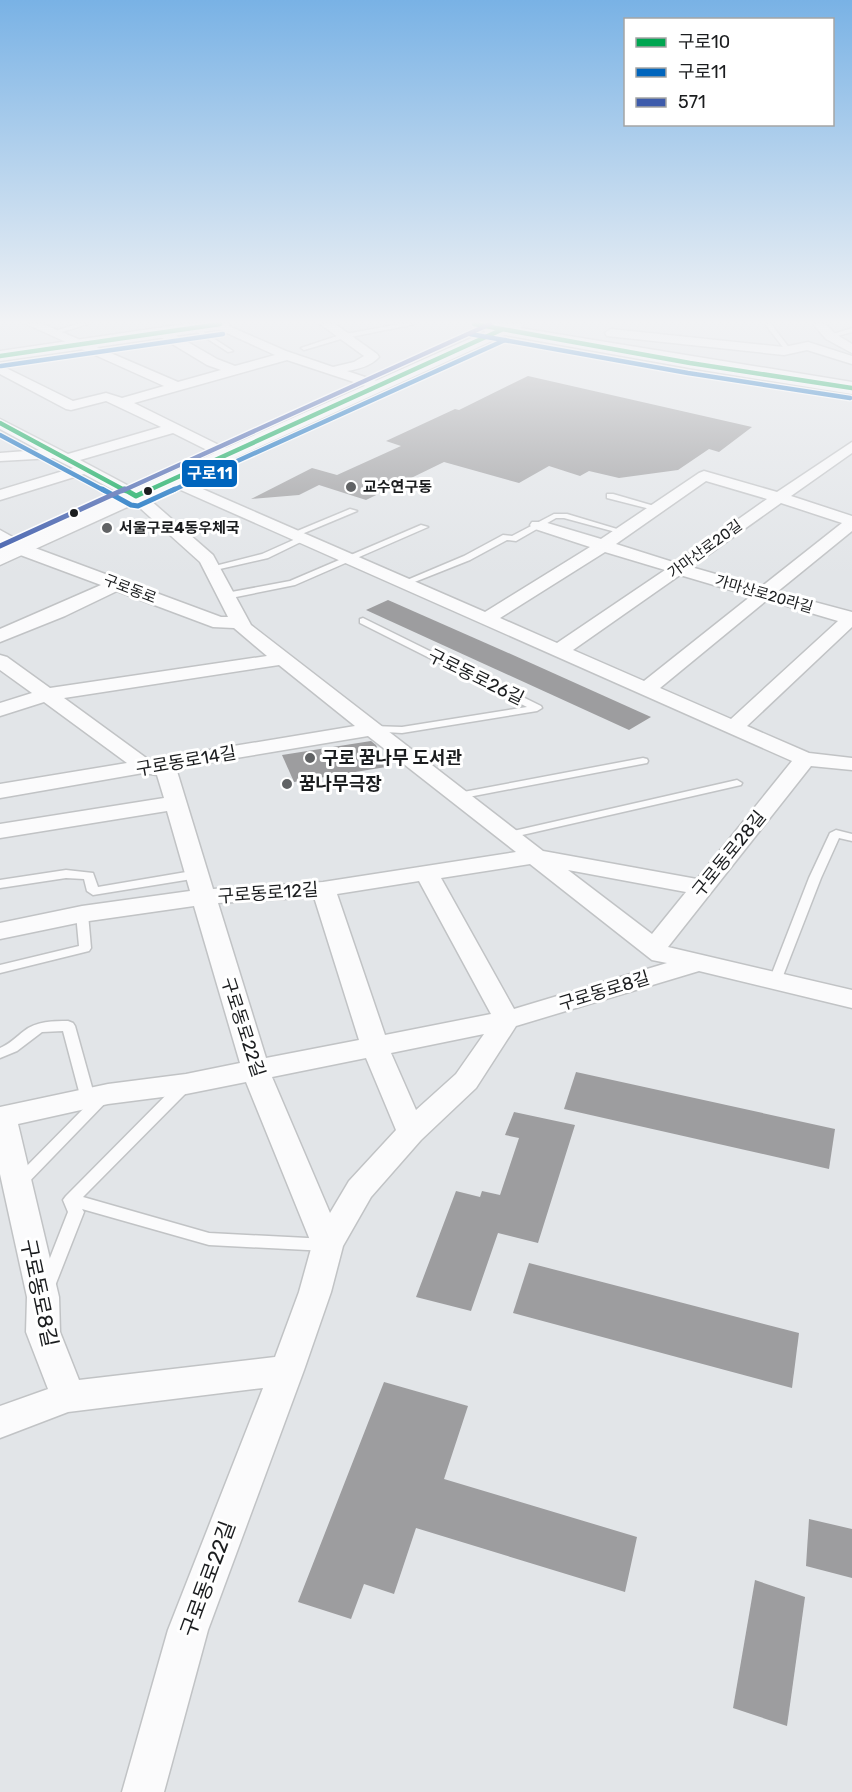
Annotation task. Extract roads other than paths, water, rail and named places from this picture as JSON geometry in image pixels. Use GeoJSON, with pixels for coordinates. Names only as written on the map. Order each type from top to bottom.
{"type":"FeatureCollection","features":[{"type":"Feature","properties":{"kind":"main road"},"geometry":{"type":"LineString","coordinates":[[0,558],[329,408]]}},
{"type":"Feature","properties":{"kind":"street"},"geometry":{"type":"LineString","coordinates":[[133,408],[225,454]]}},
{"type":"Feature","properties":{"kind":"street"},"geometry":{"type":"LineString","coordinates":[[0,423],[136,496],[207,559],[243,628],[661,954],[852,999]]}},
{"type":"Feature","properties":{"kind":"street"},"geometry":{"type":"LineString","coordinates":[[0,457],[61,456],[174,428]]}},
{"type":"Feature","properties":{"kind":"street","name":"가마산로20길"},"geometry":{"type":"LineString","coordinates":[[558,651],[600,624],[778,496],[852,446]]}},
{"type":"Feature","properties":{"kind":"street"},"geometry":{"type":"LineString","coordinates":[[832,459],[852,466]]}},
{"type":"Feature","properties":{"kind":"street"},"geometry":{"type":"LineString","coordinates":[[0,495],[86,469]]}},
{"type":"Feature","properties":{"kind":"street"},"geometry":{"type":"LineString","coordinates":[[486,619],[566,571],[704,476],[778,496],[852,522]]}},
{"type":"Feature","properties":{"kind":"street"},"geometry":{"type":"LineString","coordinates":[[170,480],[805,759],[848,758]]}},
{"type":"Feature","properties":{"kind":"street"},"geometry":{"type":"LineString","coordinates":[[646,689],[852,522]]}},
{"type":"Feature","properties":{"kind":"street","name":"가마산로20라길"},"geometry":{"type":"LineString","coordinates":[[538,525],[678,569],[851,618]]}},
{"type":"Feature","properties":{"kind":"street","name":"구로동로"},"geometry":{"type":"LineString","coordinates":[[0,536],[21,549],[219,623],[240,622]]}},
{"type":"Feature","properties":{"kind":"street"},"geometry":{"type":"LineString","coordinates":[[0,636],[59,612],[117,584]]}},
{"type":"Feature","properties":{"kind":"street","name":"가마산로20라길"},"geometry":{"type":"LineString","coordinates":[[733,728],[851,618]]}},
{"type":"Feature","properties":{"kind":"street"},"geometry":{"type":"LineString","coordinates":[[0,710],[46,695],[283,659]]}},
{"type":"Feature","properties":{"kind":"street","name":"구로동로22길"},"geometry":{"type":"LineString","coordinates":[[0,661],[147,768],[166,769],[255,1070],[328,1245]]}},
{"type":"Feature","properties":{"kind":"street","name":"구로동로14길"},"geometry":{"type":"LineString","coordinates":[[0,791],[372,729]]}},
{"type":"Feature","properties":{"kind":"street","name":"구로동로28길"},"geometry":{"type":"LineString","coordinates":[[654,948],[805,759]]}},
{"type":"Feature","properties":{"kind":"street"},"geometry":{"type":"LineString","coordinates":[[0,831],[177,802]]}},
{"type":"Feature","properties":{"kind":"street"},"geometry":{"type":"LineString","coordinates":[[536,856],[628,875],[703,887]]}},
{"type":"Feature","properties":{"kind":"street","name":"구로동로12길"},"geometry":{"type":"LineString","coordinates":[[0,931],[201,886],[323,889],[536,856]]}},
{"type":"Feature","properties":{"kind":"street"},"geometry":{"type":"LineString","coordinates":[[427,874],[507,1020]]}},
{"type":"Feature","properties":{"kind":"street"},"geometry":{"type":"LineString","coordinates":[[323,889],[375,1047],[411,1132]]}},
{"type":"Feature","properties":{"kind":"street","name":"구로동로8길"},"geometry":{"type":"LineString","coordinates":[[68,1397],[43,1332],[42,1297],[1,1118],[98,1096],[186,1084],[507,1020],[700,963]]}},
{"type":"Feature","properties":{"kind":"street","name":"구로동로22길"},"geometry":{"type":"LineString","coordinates":[[143,1792],[188,1630],[287,1370],[315,1292],[328,1245],[360,1189],[411,1132],[466,1081],[507,1020]]}},
{"type":"Feature","properties":{"kind":"street"},"geometry":{"type":"LineString","coordinates":[[0,1422],[68,1397],[287,1370]]}},
{"type":"Feature","properties":{"kind":"lane"},"geometry":{"type":"LineString","coordinates":[[610,496],[657,508]]}},
{"type":"Feature","properties":{"kind":"lane"},"geometry":{"type":"LineString","coordinates":[[211,568],[265,556],[298,536],[353,511]]}},
{"type":"Feature","properties":{"kind":"lane"},"geometry":{"type":"LineString","coordinates":[[404,583],[467,558],[506,537],[513,539],[554,516],[564,516],[623,532]]}},
{"type":"Feature","properties":{"kind":"lane"},"geometry":{"type":"LineString","coordinates":[[226,596],[292,583],[424,527]]}},
{"type":"Feature","properties":{"kind":"lane","name":"구로동로26길"},"geometry":{"type":"LineString","coordinates":[[363,621],[537,708],[402,730],[372,729]]}},
{"type":"Feature","properties":{"kind":"lane"},"geometry":{"type":"LineString","coordinates":[[458,796],[643,761]]}},
{"type":"Feature","properties":{"kind":"lane"},"geometry":{"type":"LineString","coordinates":[[509,835],[737,783]]}},
{"type":"Feature","properties":{"kind":"lane"},"geometry":{"type":"LineString","coordinates":[[775,981],[815,878],[836,833],[852,838]]}},
{"type":"Feature","properties":{"kind":"lane","name":"구로동로12길"},"geometry":{"type":"LineString","coordinates":[[0,884],[66,874],[89,876],[93,891],[201,886]]}},
{"type":"Feature","properties":{"kind":"lane"},"geometry":{"type":"LineString","coordinates":[[0,969],[85,948],[82,914]]}},
{"type":"Feature","properties":{"kind":"lane"},"geometry":{"type":"LineString","coordinates":[[0,1053],[23,1042],[30,1033],[50,1026],[68,1026],[98,1096],[16,1187]]}},
{"type":"Feature","properties":{"kind":"lane"},"geometry":{"type":"LineString","coordinates":[[71,1200],[186,1084]]}},
{"type":"Feature","properties":{"kind":"lane"},"geometry":{"type":"LineString","coordinates":[[71,1200],[209,1239],[328,1245]]}},
{"type":"Feature","properties":{"kind":"lane"},"geometry":{"type":"LineString","coordinates":[[42,1297],[76,1212],[71,1200]]}},
{"type":"Feature","properties":{"kind":"place","name":"교수연구동"},"geometry":{"type":"Point","coordinates":[351,487]}},
{"type":"Feature","properties":{"kind":"place","name":"서울구로4동우체국"},"geometry":{"type":"Point","coordinates":[107,528]}},
{"type":"Feature","properties":{"kind":"place","name":"구로 꿈나무 도서관"},"geometry":{"type":"Point","coordinates":[310,758]}},
{"type":"Feature","properties":{"kind":"place","name":"꿈나무극장"},"geometry":{"type":"Point","coordinates":[287,784]}}]}
